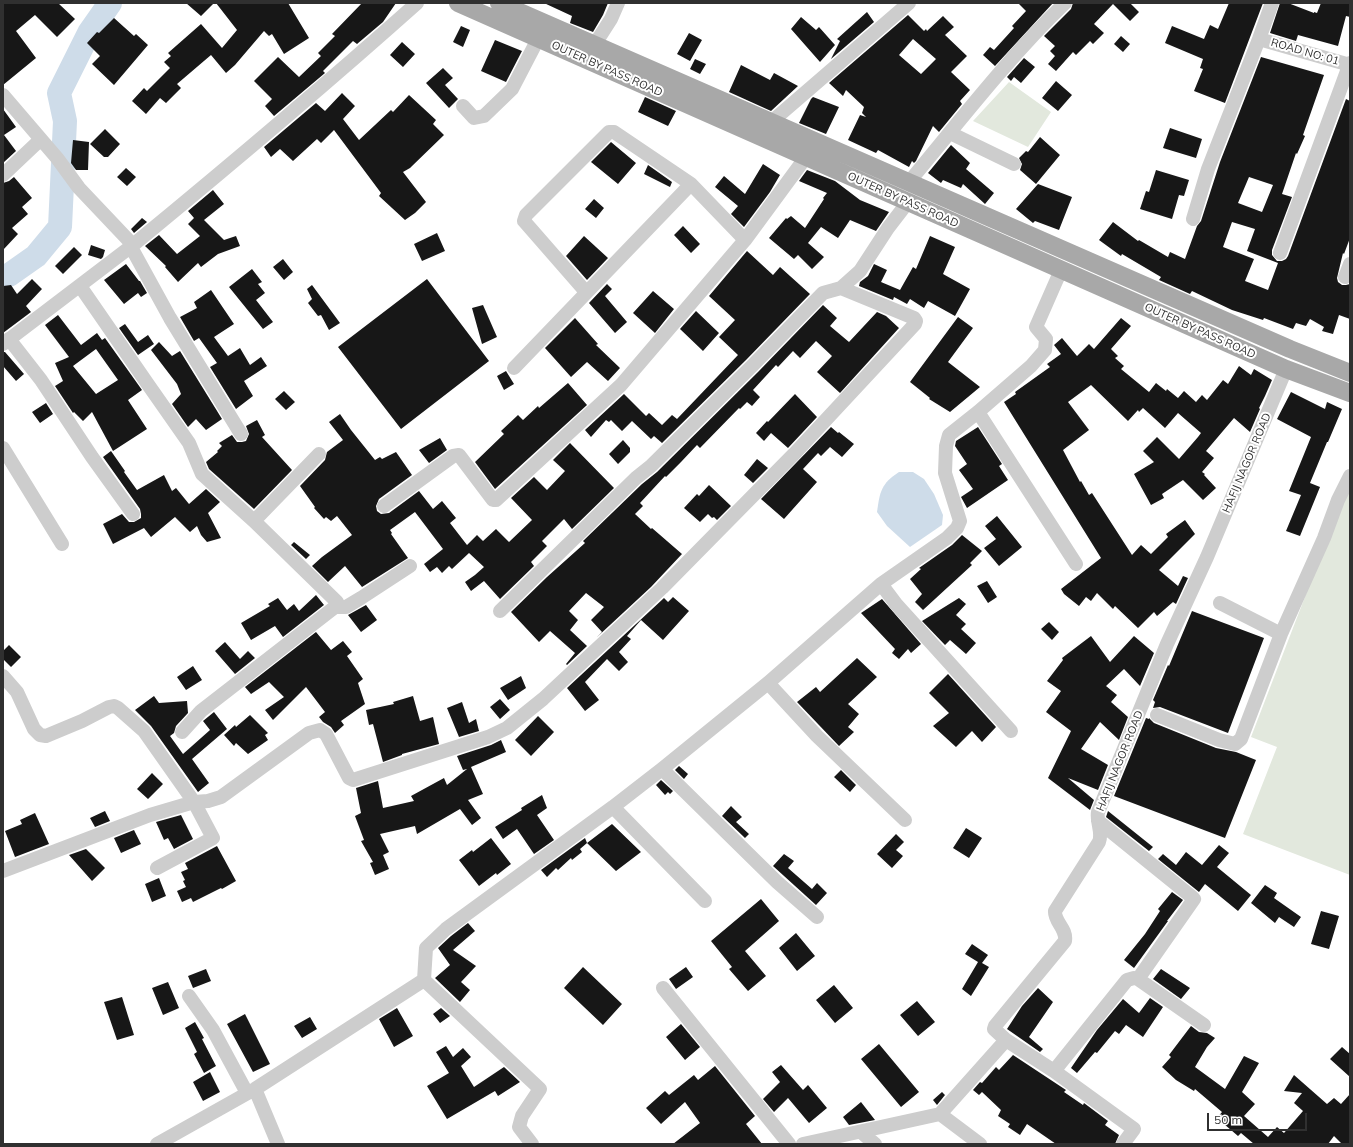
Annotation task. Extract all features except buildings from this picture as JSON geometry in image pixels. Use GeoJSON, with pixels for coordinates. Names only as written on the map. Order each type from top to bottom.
{"type":"FeatureCollection","features":[{"type":"Feature","properties":{"kind":"main road","name":"OUTER BY PASS ROAD"},"geometry":{"type":"LineString","coordinates":[[458,3],[1286,369],[1350,393]]}},
{"type":"Feature","properties":{"kind":"main road","name":"OUTER BY PASS ROAD"},"geometry":{"type":"LineString","coordinates":[[499,3],[595,44],[770,123],[909,182],[1290,349],[1350,373]]}},
{"type":"Feature","properties":{"kind":"street"},"geometry":{"type":"LineString","coordinates":[[133,514],[92,457],[41,380],[6,341],[132,246],[271,131],[417,3]]}},
{"type":"Feature","properties":{"kind":"street"},"geometry":{"type":"LineString","coordinates":[[595,44],[611,19],[618,3]]}},
{"type":"Feature","properties":{"kind":"street"},"geometry":{"type":"LineString","coordinates":[[909,182],[985,90],[1048,19],[1065,3]]}},
{"type":"Feature","properties":{"kind":"street"},"geometry":{"type":"LineString","coordinates":[[1193,220],[1208,169],[1260,39],[1272,3]]}},
{"type":"Feature","properties":{"kind":"street"},"geometry":{"type":"LineString","coordinates":[[770,123],[903,5]]}},
{"type":"Feature","properties":{"kind":"street"},"geometry":{"type":"LineString","coordinates":[[463,106],[474,118],[484,116],[496,106],[512,89],[538,39]]}},
{"type":"Feature","properties":{"kind":"street","name":"ROAD NO: 01"},"geometry":{"type":"LineString","coordinates":[[1260,39],[1350,64]]}},
{"type":"Feature","properties":{"kind":"street"},"geometry":{"type":"LineString","coordinates":[[1280,253],[1350,64]]}},
{"type":"Feature","properties":{"kind":"street"},"geometry":{"type":"LineString","coordinates":[[3,95],[79,188],[132,246],[170,318],[241,434]]}},
{"type":"Feature","properties":{"kind":"street"},"geometry":{"type":"LineString","coordinates":[[586,292],[524,221],[526,215],[609,132],[614,132],[691,184],[745,240]]}},
{"type":"Feature","properties":{"kind":"street"},"geometry":{"type":"LineString","coordinates":[[950,133],[1014,164]]}},
{"type":"Feature","properties":{"kind":"street"},"geometry":{"type":"LineString","coordinates":[[3,175],[40,140]]}},
{"type":"Feature","properties":{"kind":"street"},"geometry":{"type":"LineString","coordinates":[[384,506],[452,456],[459,455],[493,500],[496,500],[621,385],[745,240],[806,157]]}},
{"type":"Feature","properties":{"kind":"street"},"geometry":{"type":"LineString","coordinates":[[514,368],[691,184]]}},
{"type":"Feature","properties":{"kind":"street"},"geometry":{"type":"LineString","coordinates":[[500,611],[636,478],[651,466],[752,366],[823,292],[841,288],[860,271],[888,228],[908,202]]}},
{"type":"Feature","properties":{"kind":"street"},"geometry":{"type":"LineString","coordinates":[[1345,277],[1350,264]]}},
{"type":"Feature","properties":{"kind":"street"},"geometry":{"type":"LineString","coordinates":[[532,1144],[519,1127],[522,1116],[540,1089],[424,980],[426,948],[446,928],[613,807],[662,769],[768,683],[881,584],[947,538],[957,528],[960,521],[945,473],[946,446],[949,435],[1031,366],[1045,350],[1046,338],[1036,327],[1061,270]]}},
{"type":"Feature","properties":{"kind":"street"},"geometry":{"type":"LineString","coordinates":[[80,286],[189,443],[202,474],[254,521],[337,602],[335,607],[201,711],[182,732]]}},
{"type":"Feature","properties":{"kind":"street"},"geometry":{"type":"LineString","coordinates":[[3,871],[150,815],[194,802],[208,801],[221,797],[309,733],[320,730],[326,734],[349,778],[353,780],[488,737],[507,728],[543,698],[662,588],[795,453],[915,324],[916,321],[914,318],[841,288]]}},
{"type":"Feature","properties":{"kind":"street","name":"HAFIJ NAGOR ROAD"},"geometry":{"type":"LineString","coordinates":[[1006,1040],[994,1029],[995,1026],[1065,941],[1065,933],[1055,915],[1055,911],[1099,842],[1101,833],[1098,821],[1098,812],[1164,651],[1207,557],[1286,369]]}},
{"type":"Feature","properties":{"kind":"street"},"geometry":{"type":"LineString","coordinates":[[978,412],[1076,564]]}},
{"type":"Feature","properties":{"kind":"street"},"geometry":{"type":"LineString","coordinates":[[3,448],[62,544]]}},
{"type":"Feature","properties":{"kind":"street"},"geometry":{"type":"LineString","coordinates":[[254,521],[319,454]]}},
{"type":"Feature","properties":{"kind":"street"},"geometry":{"type":"LineString","coordinates":[[1157,715],[1219,740],[1235,744],[1241,739],[1281,634],[1324,538],[1338,500],[1350,476]]}},
{"type":"Feature","properties":{"kind":"street"},"geometry":{"type":"LineString","coordinates":[[335,607],[346,607],[410,566]]}},
{"type":"Feature","properties":{"kind":"street"},"geometry":{"type":"LineString","coordinates":[[881,584],[910,621],[1011,731]]}},
{"type":"Feature","properties":{"kind":"street"},"geometry":{"type":"LineString","coordinates":[[1220,603],[1281,634]]}},
{"type":"Feature","properties":{"kind":"street"},"geometry":{"type":"LineString","coordinates":[[3,676],[17,692],[34,729],[40,735],[46,736],[114,706],[144,731],[194,802],[213,838],[157,868]]}},
{"type":"Feature","properties":{"kind":"street"},"geometry":{"type":"LineString","coordinates":[[768,683],[817,736],[905,820]]}},
{"type":"Feature","properties":{"kind":"street"},"geometry":{"type":"LineString","coordinates":[[662,769],[777,882],[817,917]]}},
{"type":"Feature","properties":{"kind":"street"},"geometry":{"type":"LineString","coordinates":[[613,807],[705,901]]}},
{"type":"Feature","properties":{"kind":"street"},"geometry":{"type":"LineString","coordinates":[[1098,821],[1194,900],[1138,979]]}},
{"type":"Feature","properties":{"kind":"street"},"geometry":{"type":"LineString","coordinates":[[1054,1071],[1127,980],[1134,978],[1138,979],[1204,1025]]}},
{"type":"Feature","properties":{"kind":"street"},"geometry":{"type":"LineString","coordinates":[[157,1144],[251,1091],[424,980]]}},
{"type":"Feature","properties":{"kind":"street"},"geometry":{"type":"LineString","coordinates":[[663,988],[789,1144]]}},
{"type":"Feature","properties":{"kind":"street"},"geometry":{"type":"LineString","coordinates":[[189,996],[213,1030],[251,1091],[278,1144]]}},
{"type":"Feature","properties":{"kind":"street"},"geometry":{"type":"LineString","coordinates":[[803,1144],[940,1114],[1006,1040],[1054,1071],[1134,1129],[1124,1144]]}},
{"type":"Feature","properties":{"kind":"street"},"geometry":{"type":"LineString","coordinates":[[940,1114],[980,1144]]}},
{"type":"Feature","properties":{"kind":"street"},"geometry":{"type":"LineString","coordinates":[[861,1132],[875,1144]]}},
{"type":"Feature","properties":{"kind":"shaded area"},"geometry":{"type":"Polygon","coordinates":[[[1009,82],[1051,112],[1028,147],[973,121],[1009,82]]]}},
{"type":"Feature","properties":{"kind":"shaded area"},"geometry":{"type":"Polygon","coordinates":[[[1350,480],[1350,875],[1243,834],[1277,747],[1251,737],[1350,480]]]}},
{"type":"Feature","properties":{"kind":"water"},"geometry":{"type":"Polygon","coordinates":[[[899,472],[913,472],[924,479],[934,494],[943,515],[942,525],[910,547],[887,526],[877,512],[882,489],[888,480],[899,472]]]}},
{"type":"Feature","properties":{"kind":"waterway"},"geometry":{"type":"LineString","coordinates":[[3,276],[9,275],[36,256],[60,227],[65,121],[59,93],[89,33],[110,3]]}}]}
